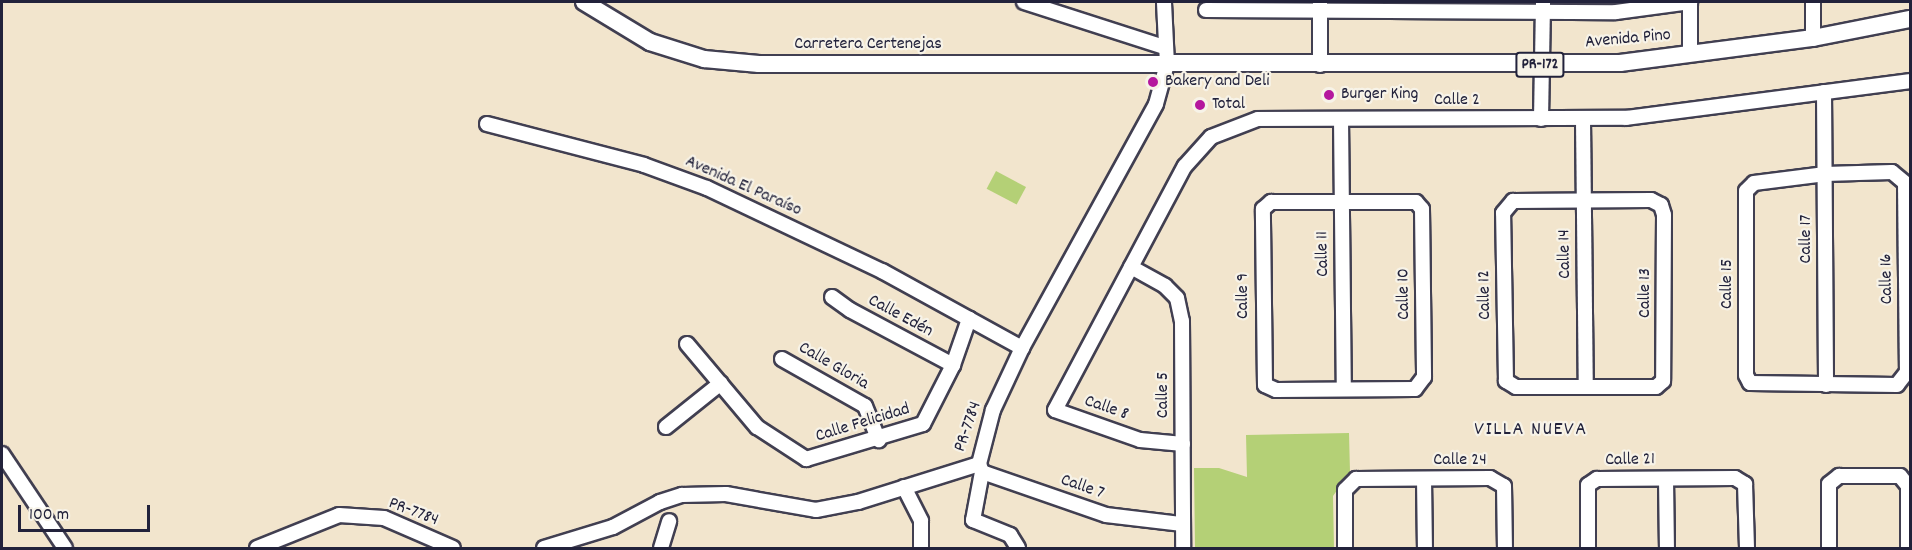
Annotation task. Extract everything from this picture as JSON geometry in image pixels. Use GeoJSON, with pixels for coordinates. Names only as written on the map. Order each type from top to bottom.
{"type":"FeatureCollection","features":[{"type":"Feature","properties":{"kind":"main road","name":"Carretera Certenejas"},"geometry":{"type":"LineString","coordinates":[[584,2],[650,42],[704,58],[759,64],[1167,64]]}},
{"type":"Feature","properties":{"kind":"main road","name":"Avenida Pino"},"geometry":{"type":"LineString","coordinates":[[1167,64],[1540,65],[1620,63],[1813,38],[1911,19]]}},
{"type":"Feature","properties":{"kind":"street"},"geometry":{"type":"LineString","coordinates":[[1024,2],[1164,47]]}},
{"type":"Feature","properties":{"kind":"street","name":"PR-7784"},"geometry":{"type":"LineString","coordinates":[[544,549],[613,527],[660,502],[682,495],[726,494],[816,510],[858,502],[904,487],[980,468],[993,410],[1022,348],[1156,104],[1167,64],[1164,47],[1164,2]]}},
{"type":"Feature","properties":{"kind":"street"},"geometry":{"type":"LineString","coordinates":[[1206,10],[1244,6],[1616,7],[1690,2],[1690,54]]}},
{"type":"Feature","properties":{"kind":"street"},"geometry":{"type":"LineString","coordinates":[[1813,2],[1813,38]]}},
{"type":"Feature","properties":{"kind":"street"},"geometry":{"type":"LineString","coordinates":[[1320,7],[1320,65]]}},
{"type":"Feature","properties":{"kind":"street"},"geometry":{"type":"LineString","coordinates":[[1541,119],[1540,65],[1543,7]]}},
{"type":"Feature","properties":{"kind":"street","name":"Calle 2"},"geometry":{"type":"LineString","coordinates":[[1054,410],[1185,166],[1211,137],[1258,119],[1583,120],[1626,118],[1911,81]]}},
{"type":"Feature","properties":{"kind":"street","name":"Calle 17"},"geometry":{"type":"LineString","coordinates":[[1824,92],[1826,385]]}},
{"type":"Feature","properties":{"kind":"street","name":"Calle 11"},"geometry":{"type":"LineString","coordinates":[[1341,119],[1344,389]]}},
{"type":"Feature","properties":{"kind":"street","name":"Calle 14"},"geometry":{"type":"LineString","coordinates":[[1583,120],[1586,387]]}},
{"type":"Feature","properties":{"kind":"street","name":"Avenida El Paraíso"},"geometry":{"type":"LineString","coordinates":[[487,124],[644,165],[707,188],[882,271],[969,319]]}},
{"type":"Feature","properties":{"kind":"street","name":"Calle 16"},"geometry":{"type":"LineString","coordinates":[[1825,174],[1892,172],[1905,183],[1907,372],[1898,385],[1826,385]]}},
{"type":"Feature","properties":{"kind":"street","name":"Calle 15"},"geometry":{"type":"LineString","coordinates":[[1825,174],[1754,183],[1746,191],[1745,324],[1746,375],[1750,382],[1826,385]]}},
{"type":"Feature","properties":{"kind":"street","name":"Calle 13"},"geometry":{"type":"LineString","coordinates":[[1583,201],[1651,200],[1661,205],[1664,215],[1663,381],[1656,387],[1586,387]]}},
{"type":"Feature","properties":{"kind":"street","name":"Calle 10"},"geometry":{"type":"LineString","coordinates":[[1342,201],[1416,202],[1422,209],[1424,377],[1415,389],[1344,389]]}},
{"type":"Feature","properties":{"kind":"street","name":"Calle 9"},"geometry":{"type":"LineString","coordinates":[[1342,201],[1271,202],[1263,208],[1262,370],[1265,385],[1275,390],[1344,389]]}},
{"type":"Feature","properties":{"kind":"street","name":"Calle 12"},"geometry":{"type":"LineString","coordinates":[[1583,201],[1513,201],[1503,213],[1506,381],[1516,387],[1586,387]]}},
{"type":"Feature","properties":{"kind":"street","name":"Calle 5"},"geometry":{"type":"LineString","coordinates":[[1131,267],[1165,286],[1177,298],[1182,321],[1183,549]]}},
{"type":"Feature","properties":{"kind":"street","name":"Calle Edén"},"geometry":{"type":"LineString","coordinates":[[832,297],[850,310],[953,365]]}},
{"type":"Feature","properties":{"kind":"street"},"geometry":{"type":"LineString","coordinates":[[969,319],[1022,348]]}},
{"type":"Feature","properties":{"kind":"street","name":"Calle Felicidad"},"geometry":{"type":"LineString","coordinates":[[687,344],[757,427],[806,459],[879,440],[923,424],[953,365],[969,319]]}},
{"type":"Feature","properties":{"kind":"street","name":"Calle Gloria"},"geometry":{"type":"LineString","coordinates":[[782,359],[866,406],[879,440]]}},
{"type":"Feature","properties":{"kind":"street"},"geometry":{"type":"LineString","coordinates":[[666,428],[721,383]]}},
{"type":"Feature","properties":{"kind":"street","name":"Calle 8"},"geometry":{"type":"LineString","coordinates":[[1054,410],[1140,440],[1183,444]]}},
{"type":"Feature","properties":{"kind":"street"},"geometry":{"type":"LineString","coordinates":[[2,454],[65,549]]}},
{"type":"Feature","properties":{"kind":"street"},"geometry":{"type":"LineString","coordinates":[[980,468],[973,520],[1010,535],[1018,549]]}},
{"type":"Feature","properties":{"kind":"street","name":"Calle 7"},"geometry":{"type":"LineString","coordinates":[[980,468],[1106,515],[1182,524]]}},
{"type":"Feature","properties":{"kind":"street"},"geometry":{"type":"LineString","coordinates":[[1829,549],[1829,484],[1839,476],[1899,476],[1908,486],[1908,549]]}},
{"type":"Feature","properties":{"kind":"street"},"geometry":{"type":"LineString","coordinates":[[1666,549],[1666,479],[1735,478],[1745,484],[1747,549]]}},
{"type":"Feature","properties":{"kind":"street","name":"Calle 24"},"geometry":{"type":"LineString","coordinates":[[1345,549],[1345,490],[1356,479],[1498,480],[1504,486],[1504,549]]}},
{"type":"Feature","properties":{"kind":"street"},"geometry":{"type":"LineString","coordinates":[[1424,479],[1425,549]]}},
{"type":"Feature","properties":{"kind":"street","name":"Calle 21"},"geometry":{"type":"LineString","coordinates":[[1588,549],[1588,485],[1597,479],[1666,479]]}},
{"type":"Feature","properties":{"kind":"street"},"geometry":{"type":"LineString","coordinates":[[904,487],[921,521],[921,549]]}},
{"type":"Feature","properties":{"kind":"street","name":"PR-7784"},"geometry":{"type":"LineString","coordinates":[[256,549],[339,515],[384,518],[453,549]]}},
{"type":"Feature","properties":{"kind":"street"},"geometry":{"type":"LineString","coordinates":[[661,549],[669,521]]}},
{"type":"Feature","properties":{"kind":"green space"},"geometry":{"type":"Polygon","coordinates":[[[996,171],[1026,187],[1017,205],[987,189],[996,171]]]}},
{"type":"Feature","properties":{"kind":"green space"},"geometry":{"type":"Polygon","coordinates":[[[1349,433],[1350,472],[1333,496],[1334,548],[1195,548],[1194,468],[1219,468],[1247,477],[1246,435],[1349,433]]]}},
{"type":"Feature","properties":{"kind":"place","name":"Bakery and Deli"},"geometry":{"type":"Point","coordinates":[1153,82]}},
{"type":"Feature","properties":{"kind":"place","name":"Burger King"},"geometry":{"type":"Point","coordinates":[1329,95]}},
{"type":"Feature","properties":{"kind":"place","name":"Total"},"geometry":{"type":"Point","coordinates":[1200,105]}},
{"type":"Feature","properties":{"kind":"district","name":"VILLA NUEVA"},"geometry":{"type":"Point","coordinates":[1531,430]}}]}
